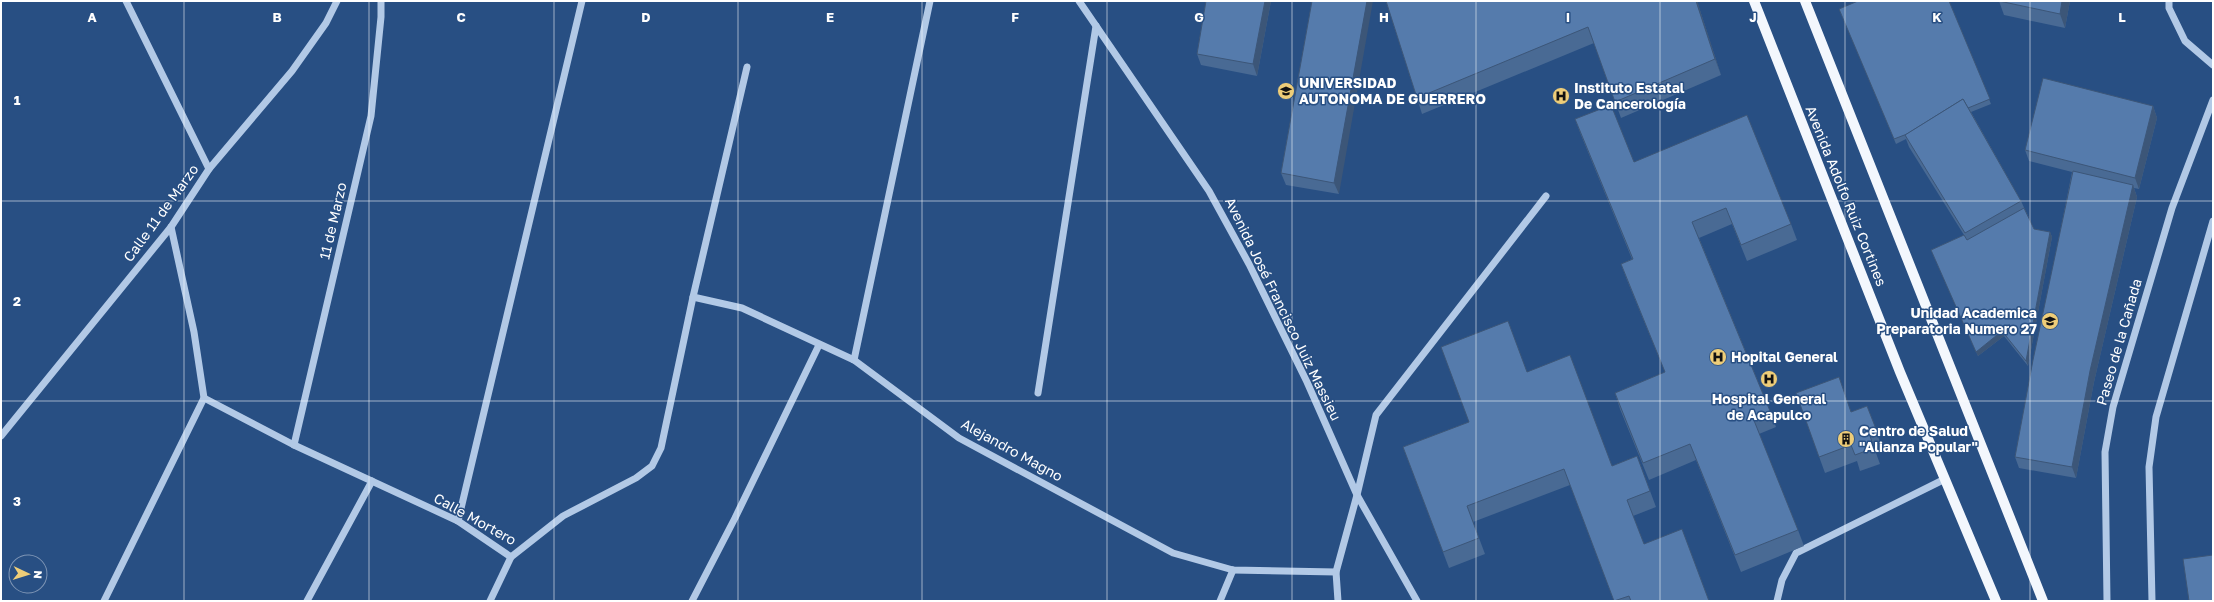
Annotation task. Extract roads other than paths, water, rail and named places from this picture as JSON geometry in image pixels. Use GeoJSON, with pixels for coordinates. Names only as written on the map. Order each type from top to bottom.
{"type":"FeatureCollection","features":[{"type":"Feature","properties":{"kind":"main road","name":"Avenida Adolfo Ruiz Cortines"},"geometry":{"type":"LineString","coordinates":[[1754,1],[1900,372],[1996,601]]}},
{"type":"Feature","properties":{"kind":"main road"},"geometry":{"type":"LineString","coordinates":[[1805,1],[2043,601]]}},
{"type":"Feature","properties":{"kind":"street"},"geometry":{"type":"LineString","coordinates":[[126,1],[209,169]]}},
{"type":"Feature","properties":{"kind":"street","name":"Calle 11 de Marzo"},"geometry":{"type":"LineString","coordinates":[[1,436],[171,226],[209,169],[292,71],[326,23],[337,1]]}},
{"type":"Feature","properties":{"kind":"street","name":"11 de Marzo"},"geometry":{"type":"LineString","coordinates":[[294,445],[371,116],[381,17],[381,1]]}},
{"type":"Feature","properties":{"kind":"street"},"geometry":{"type":"LineString","coordinates":[[458,521],[582,1]]}},
{"type":"Feature","properties":{"kind":"street"},"geometry":{"type":"LineString","coordinates":[[854,360],[930,1]]}},
{"type":"Feature","properties":{"kind":"street","name":"Avenida José Francisco Juiz Massieu"},"geometry":{"type":"LineString","coordinates":[[1079,1],[1209,191],[1249,264],[1307,382],[1357,495],[1417,601]]}},
{"type":"Feature","properties":{"kind":"street"},"geometry":{"type":"LineString","coordinates":[[2168,1],[2169,8],[2185,41],[2213,65]]}},
{"type":"Feature","properties":{"kind":"street"},"geometry":{"type":"LineString","coordinates":[[1038,394],[1096,26]]}},
{"type":"Feature","properties":{"kind":"street","name":"Calle Mortero"},"geometry":{"type":"LineString","coordinates":[[204,398],[294,445],[458,521],[511,557],[563,516],[636,478],[652,466],[661,448],[693,297],[747,67]]}},
{"type":"Feature","properties":{"kind":"street","name":"Paseo de la Cañada"},"geometry":{"type":"LineString","coordinates":[[2107,601],[2105,452],[2113,407],[2172,208],[2213,100]]}},
{"type":"Feature","properties":{"kind":"street"},"geometry":{"type":"LineString","coordinates":[[1338,601],[1336,572],[1357,495],[1376,415],[1546,196]]}},
{"type":"Feature","properties":{"kind":"street"},"geometry":{"type":"LineString","coordinates":[[2152,601],[2150,460],[2156,417],[2210,238],[2213,222]]}},
{"type":"Feature","properties":{"kind":"street"},"geometry":{"type":"LineString","coordinates":[[104,601],[204,398],[186,291],[171,226]]}},
{"type":"Feature","properties":{"kind":"street","name":"Alejandro Magno"},"geometry":{"type":"LineString","coordinates":[[693,297],[742,308],[854,360],[959,438],[1172,552],[1233,570],[1336,572]]}},
{"type":"Feature","properties":{"kind":"street"},"geometry":{"type":"LineString","coordinates":[[692,601],[735,518],[819,345]]}},
{"type":"Feature","properties":{"kind":"street"},"geometry":{"type":"LineString","coordinates":[[1777,601],[1782,580],[1796,553],[1945,478]]}},
{"type":"Feature","properties":{"kind":"street"},"geometry":{"type":"LineString","coordinates":[[307,601],[372,480]]}},
{"type":"Feature","properties":{"kind":"street"},"geometry":{"type":"LineString","coordinates":[[490,601],[511,557]]}},
{"type":"Feature","properties":{"kind":"street"},"geometry":{"type":"LineString","coordinates":[[1220,601],[1233,570]]}},
{"type":"Feature","properties":{"kind":"place","name":"UNIVERSIDAD AUTONOMA DE GUERRERO"},"geometry":{"type":"Point","coordinates":[1286,91]}},
{"type":"Feature","properties":{"kind":"place","name":"Instituto Estatal De Cancerología"},"geometry":{"type":"Point","coordinates":[1561,96]}},
{"type":"Feature","properties":{"kind":"place","name":"Unidad Academica Preparatoria Numero 27"},"geometry":{"type":"Point","coordinates":[2050,321]}},
{"type":"Feature","properties":{"kind":"place","name":"Hopital General"},"geometry":{"type":"Point","coordinates":[1718,357]}},
{"type":"Feature","properties":{"kind":"place","name":"Hospital General de Acapulco"},"geometry":{"type":"Point","coordinates":[1769,379]}},
{"type":"Feature","properties":{"kind":"place","name":"Centro de Salud \"Alianza Popular\""},"geometry":{"type":"Point","coordinates":[1846,439]}}]}
